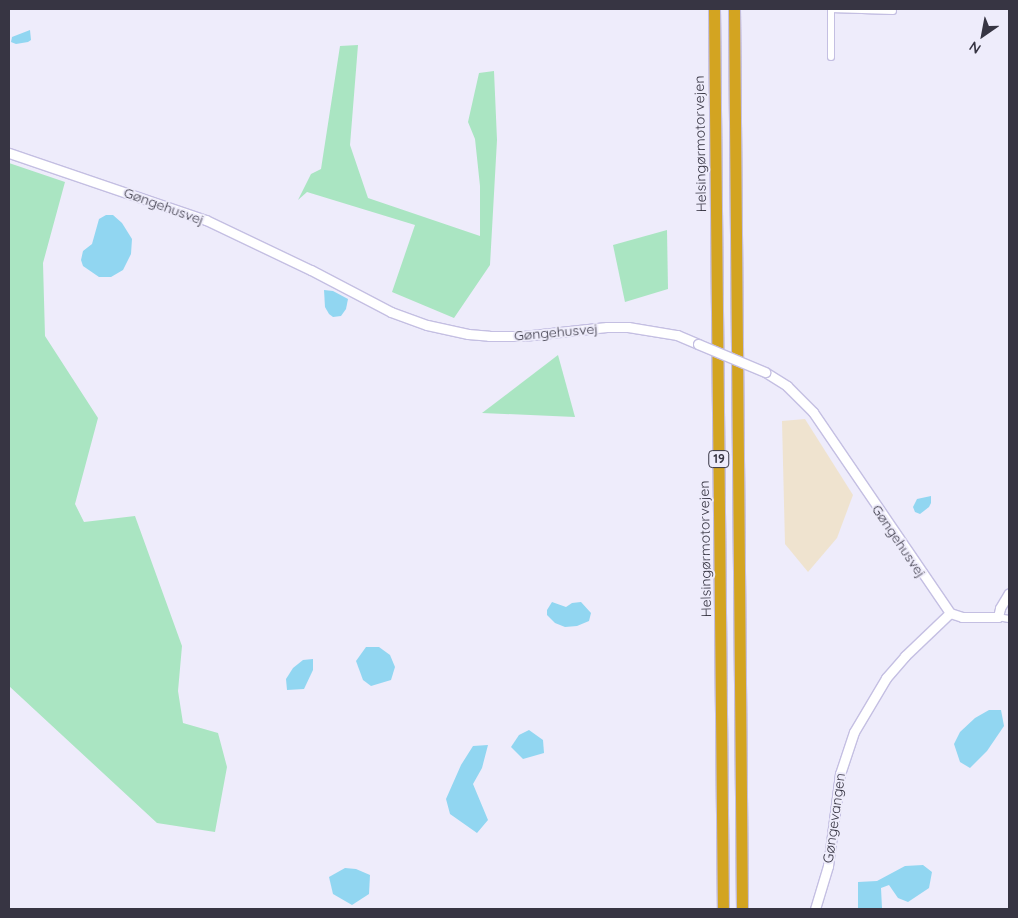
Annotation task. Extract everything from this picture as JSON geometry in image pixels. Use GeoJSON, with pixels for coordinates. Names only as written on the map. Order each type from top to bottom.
{"type":"FeatureCollection","features":[{"type":"Feature","properties":{"kind":"highway","name":"Helsingørmotorvejen"},"geometry":{"type":"LineString","coordinates":[[714,9],[723,909]]}},
{"type":"Feature","properties":{"kind":"highway","name":"19"},"geometry":{"type":"LineString","coordinates":[[734,9],[742,909]]}},
{"type":"Feature","properties":{"kind":"street"},"geometry":{"type":"LineString","coordinates":[[831,57],[831,9],[893,11]]}},
{"type":"Feature","properties":{"kind":"street","name":"Gøngehusvej"},"geometry":{"type":"LineString","coordinates":[[9,153],[206,220],[311,270],[391,312],[426,325],[468,334],[498,336],[523,336],[607,327],[628,327],[677,335],[765,372],[792,390],[813,412],[950,613]]}},
{"type":"Feature","properties":{"kind":"street"},"geometry":{"type":"LineString","coordinates":[[998,617],[1000,608],[1009,593]]}},
{"type":"Feature","properties":{"kind":"street"},"geometry":{"type":"LineString","coordinates":[[950,613],[962,617],[998,617],[1009,619]]}},
{"type":"Feature","properties":{"kind":"street","name":"Gøngevangen"},"geometry":{"type":"LineString","coordinates":[[815,909],[828,866],[840,774],[854,732],[886,678],[905,656],[950,613]]}},
{"type":"Feature","properties":{"kind":"shaded area"},"geometry":{"type":"Polygon","coordinates":[[[805,419],[853,495],[837,538],[808,572],[785,544],[782,421],[805,419]]]}},
{"type":"Feature","properties":{"kind":"green space"},"geometry":{"type":"Polygon","coordinates":[[[358,45],[350,145],[368,198],[480,236],[480,186],[475,139],[468,122],[479,73],[494,71],[497,140],[490,265],[454,318],[392,292],[415,225],[307,192],[298,200],[311,174],[321,169],[340,46],[358,45]]]}},
{"type":"Feature","properties":{"kind":"green space"},"geometry":{"type":"Polygon","coordinates":[[[9,163],[65,182],[43,263],[45,336],[98,418],[75,504],[84,522],[135,516],[182,646],[178,691],[183,723],[218,733],[227,767],[215,832],[157,823],[9,686],[9,163]]]}},
{"type":"Feature","properties":{"kind":"green space"},"geometry":{"type":"Polygon","coordinates":[[[667,230],[668,289],[625,302],[613,245],[667,230]]]}},
{"type":"Feature","properties":{"kind":"green space"},"geometry":{"type":"Polygon","coordinates":[[[558,355],[575,417],[482,413],[558,355]]]}},
{"type":"Feature","properties":{"kind":"water"},"geometry":{"type":"Polygon","coordinates":[[[30,30],[31,40],[28,42],[16,44],[11,42],[12,37],[30,30]]]}},
{"type":"Feature","properties":{"kind":"water"},"geometry":{"type":"Polygon","coordinates":[[[106,215],[113,215],[122,223],[132,239],[131,254],[123,270],[111,277],[99,277],[83,266],[81,260],[83,251],[92,244],[99,219],[106,215]]]}},
{"type":"Feature","properties":{"kind":"water"},"geometry":{"type":"Polygon","coordinates":[[[324,290],[333,291],[348,299],[346,309],[341,316],[333,317],[329,314],[325,307],[324,290]]]}},
{"type":"Feature","properties":{"kind":"water"},"geometry":{"type":"Polygon","coordinates":[[[931,496],[929,507],[920,514],[915,512],[913,507],[917,499],[931,496]]]}},
{"type":"Feature","properties":{"kind":"water"},"geometry":{"type":"Polygon","coordinates":[[[552,602],[566,607],[572,603],[581,602],[591,613],[589,621],[577,626],[565,627],[555,623],[547,615],[547,610],[552,602]]]}},
{"type":"Feature","properties":{"kind":"water"},"geometry":{"type":"Polygon","coordinates":[[[366,647],[379,647],[390,655],[395,667],[391,680],[371,686],[363,680],[356,661],[366,647]]]}},
{"type":"Feature","properties":{"kind":"water"},"geometry":{"type":"Polygon","coordinates":[[[313,659],[313,670],[304,689],[287,690],[286,679],[293,668],[303,660],[313,659]]]}},
{"type":"Feature","properties":{"kind":"water"},"geometry":{"type":"Polygon","coordinates":[[[989,710],[1001,710],[1004,726],[987,751],[970,768],[960,762],[954,744],[960,732],[975,718],[989,710]]]}},
{"type":"Feature","properties":{"kind":"water"},"geometry":{"type":"Polygon","coordinates":[[[529,730],[543,740],[544,753],[523,759],[511,747],[519,735],[529,730]]]}},
{"type":"Feature","properties":{"kind":"water"},"geometry":{"type":"Polygon","coordinates":[[[488,745],[482,768],[473,784],[488,820],[477,833],[450,814],[446,799],[461,765],[473,746],[488,745]]]}},
{"type":"Feature","properties":{"kind":"water"},"geometry":{"type":"Polygon","coordinates":[[[923,865],[932,872],[929,888],[908,902],[898,898],[889,885],[881,888],[882,908],[858,909],[858,882],[877,881],[905,866],[923,865]]]}},
{"type":"Feature","properties":{"kind":"water"},"geometry":{"type":"Polygon","coordinates":[[[345,868],[356,869],[370,875],[369,894],[352,905],[333,894],[329,877],[345,868]]]}}]}
